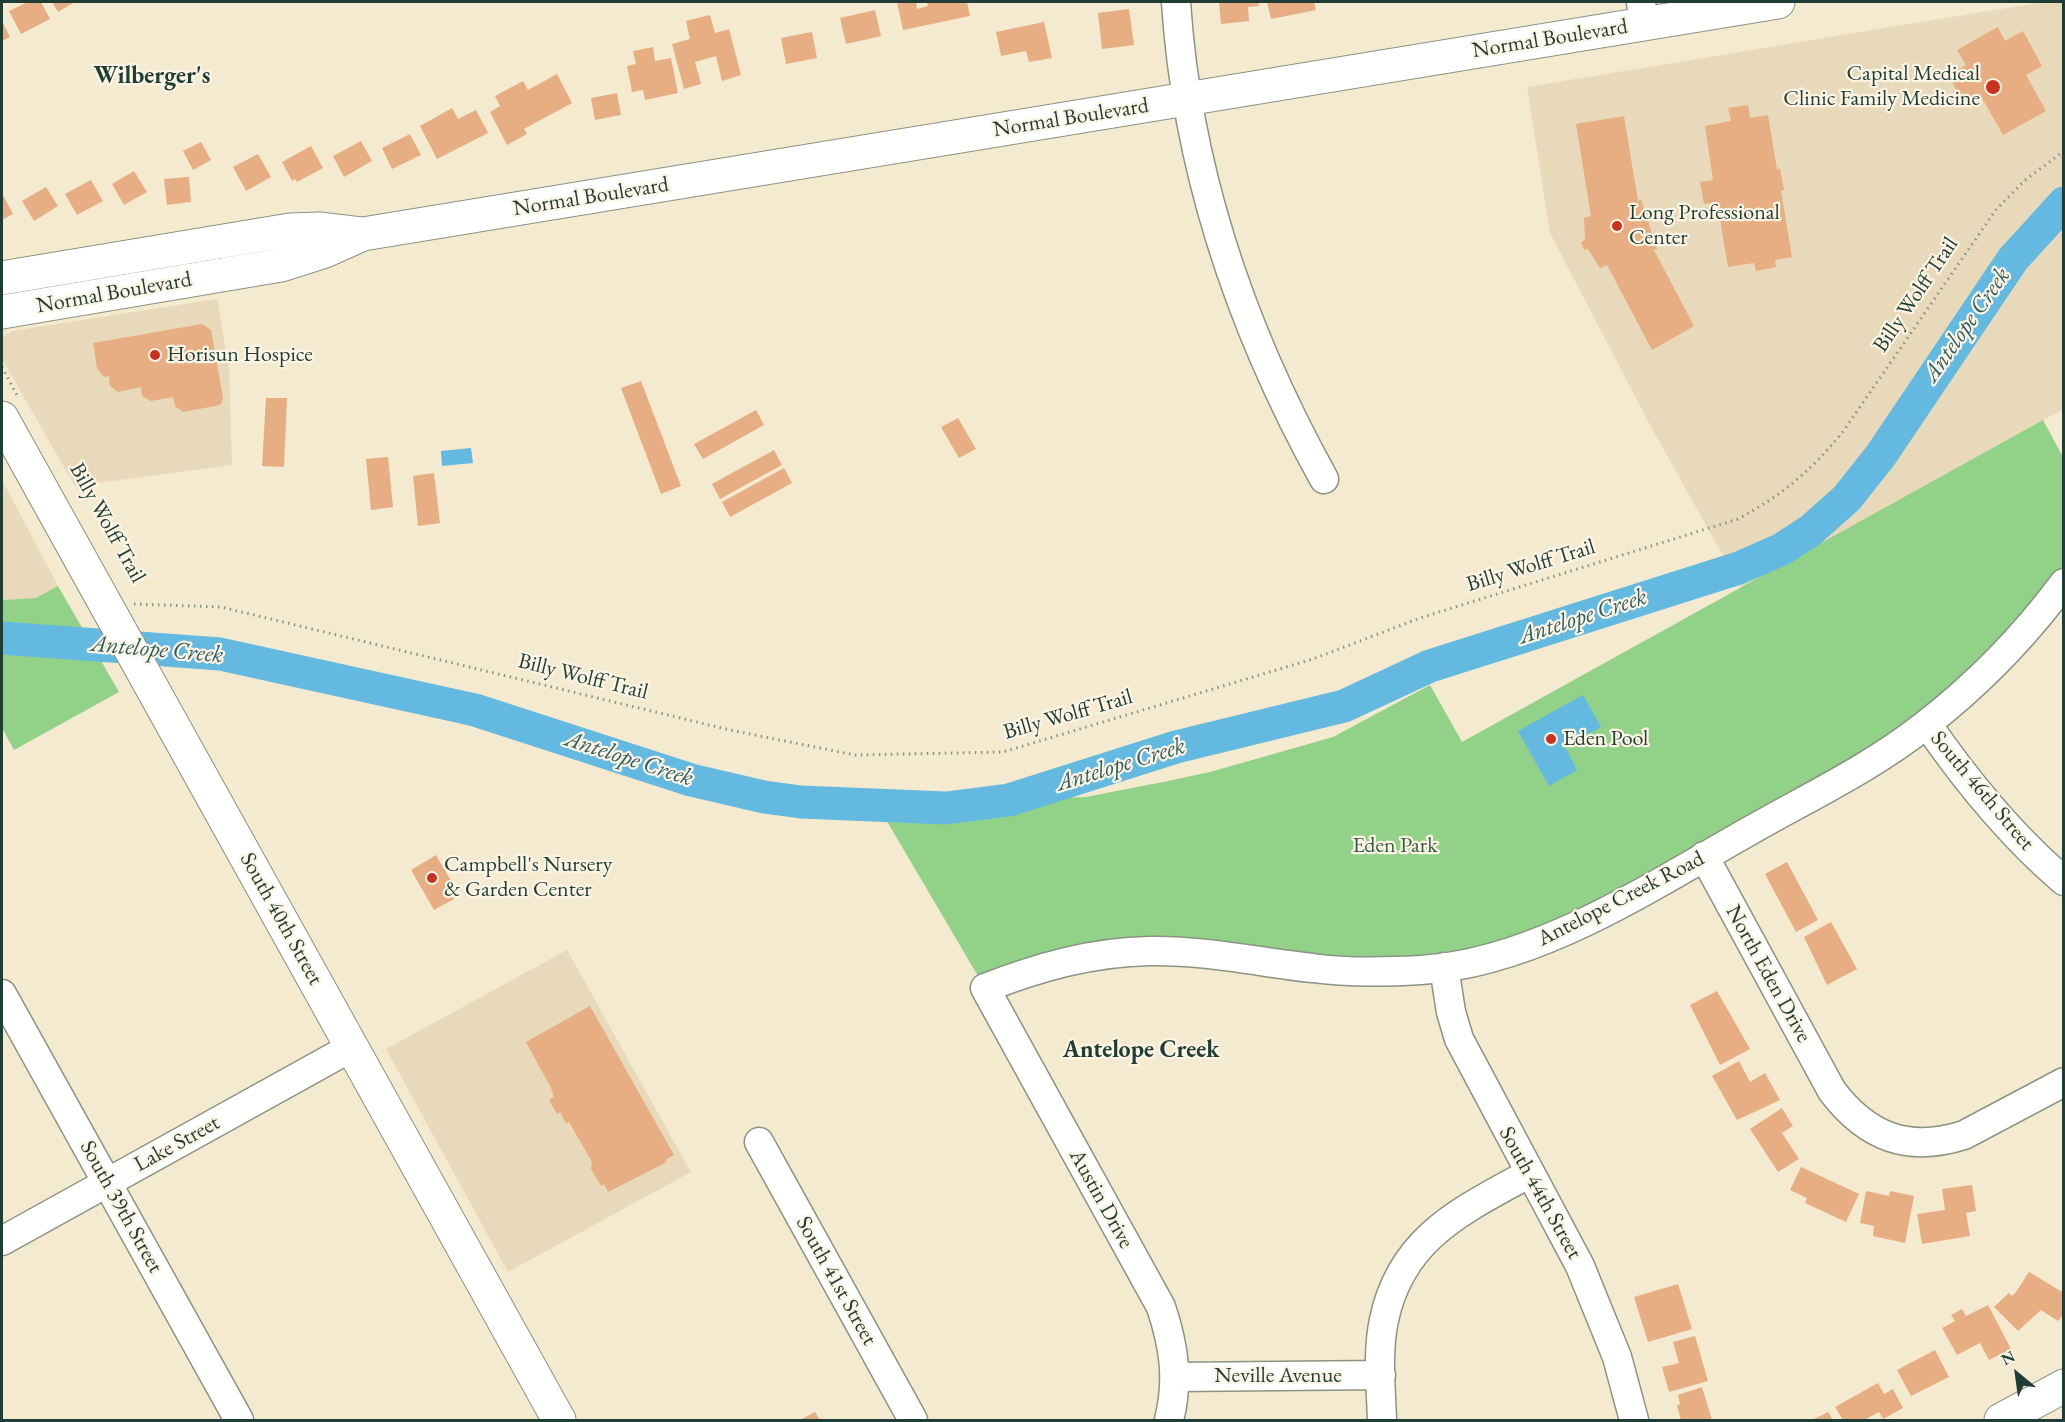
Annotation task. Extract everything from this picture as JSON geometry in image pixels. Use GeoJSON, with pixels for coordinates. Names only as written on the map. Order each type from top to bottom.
{"type":"FeatureCollection","features":[{"type":"Feature","properties":{"kind":"main road","name":"Normal Boulevard"},"geometry":{"type":"LineString","coordinates":[[2,312],[281,265],[315,255],[363,234],[1187,99],[1643,13],[1778,2]]}},
{"type":"Feature","properties":{"kind":"main road","name":"Normal Boulevard"},"geometry":{"type":"LineString","coordinates":[[2,278],[290,230],[319,229],[363,234]]}},
{"type":"Feature","properties":{"kind":"main road","name":"South 40th Street"},"geometry":{"type":"LineString","coordinates":[[12,412],[124,613],[144,675],[559,1420]]}},
{"type":"Feature","properties":{"kind":"main road"},"geometry":{"type":"LineString","coordinates":[[2001,1420],[2064,1386]]}},
{"type":"Feature","properties":{"kind":"street"},"geometry":{"type":"LineString","coordinates":[[1176,2],[1187,99],[1198,159],[1233,282],[1276,388],[1324,479]]}},
{"type":"Feature","properties":{"kind":"street","name":"Antelope Creek Road"},"geometry":{"type":"LineString","coordinates":[[986,988],[1026,972],[1064,961],[1104,954],[1150,951],[1197,953],[1316,969],[1373,972],[1444,967],[1523,949],[1566,932],[1874,761],[1927,724],[1972,686],[2014,645],[2064,583]]}},
{"type":"Feature","properties":{"kind":"street","name":"South 46th Street"},"geometry":{"type":"LineString","coordinates":[[1927,724],[1960,772],[1997,817],[2064,881]]}},
{"type":"Feature","properties":{"kind":"street","name":"North Eden Drive"},"geometry":{"type":"LineString","coordinates":[[1704,856],[1832,1091],[1846,1109],[1863,1124],[1883,1136],[1923,1143],[1964,1136],[2064,1082]]}},
{"type":"Feature","properties":{"kind":"street","name":"South 44th Street"},"geometry":{"type":"LineString","coordinates":[[1444,967],[1451,1012],[1459,1039],[1580,1266],[1601,1313],[1634,1420]]}},
{"type":"Feature","properties":{"kind":"street","name":"Austin Drive"},"geometry":{"type":"LineString","coordinates":[[986,988],[1161,1307],[1171,1335],[1176,1377],[1169,1420]]}},
{"type":"Feature","properties":{"kind":"street","name":"South 39th Street"},"geometry":{"type":"LineString","coordinates":[[2,994],[239,1420]]}},
{"type":"Feature","properties":{"kind":"street","name":"Lake Street"},"geometry":{"type":"LineString","coordinates":[[2,1241],[352,1047]]}},
{"type":"Feature","properties":{"kind":"street","name":"South 41st Street"},"geometry":{"type":"LineString","coordinates":[[759,1142],[913,1420]]}},
{"type":"Feature","properties":{"kind":"street"},"geometry":{"type":"LineString","coordinates":[[1382,1420],[1383,1320],[1391,1292],[1414,1252],[1452,1216],[1530,1173]]}},
{"type":"Feature","properties":{"kind":"street","name":"Neville Avenue"},"geometry":{"type":"LineString","coordinates":[[1176,1377],[1381,1375]]}},
{"type":"Feature","properties":{"kind":"path","name":"Billy Wolff Trail"},"geometry":{"type":"LineString","coordinates":[[124,613],[221,607],[730,730],[855,755],[1003,752],[1313,659],[1420,618],[1738,519],[1772,501],[1816,463],[1842,433],[1995,211],[2024,181],[2064,151]]}},
{"type":"Feature","properties":{"kind":"path"},"geometry":{"type":"LineString","coordinates":[[2,367],[12,412]]}},
{"type":"Feature","properties":{"kind":"shaded area"},"geometry":{"type":"Polygon","coordinates":[[[2043,2],[2063,2],[2063,409],[1741,588],[1649,423],[1550,233],[1527,87],[2043,2]]]}},
{"type":"Feature","properties":{"kind":"shaded area"},"geometry":{"type":"Polygon","coordinates":[[[217,299],[229,368],[232,465],[75,486],[2,359],[2,337],[12,331],[217,299]]]}},
{"type":"Feature","properties":{"kind":"shaded area"},"geometry":{"type":"Polygon","coordinates":[[[2,480],[58,586],[36,598],[2,600],[2,480]]]}},
{"type":"Feature","properties":{"kind":"shaded area"},"geometry":{"type":"Polygon","coordinates":[[[567,950],[691,1172],[508,1272],[386,1049],[567,950]]]}},
{"type":"Feature","properties":{"kind":"green space","name":"Eden Park"},"geometry":{"type":"Polygon","coordinates":[[[2043,420],[2063,457],[2063,583],[1972,686],[1704,856],[1444,967],[1197,953],[985,988],[871,794],[969,801],[1086,797],[1210,772],[1333,737],[1430,685],[1462,742],[2043,420]]]}},
{"type":"Feature","properties":{"kind":"green space"},"geometry":{"type":"Polygon","coordinates":[[[58,586],[119,692],[14,750],[2,728],[2,600],[36,598],[58,586]]]}},
{"type":"Feature","properties":{"kind":"water"},"geometry":{"type":"Polygon","coordinates":[[[471,448],[473,463],[442,466],[441,451],[471,448]]]}},
{"type":"Feature","properties":{"kind":"water","name":"Eden Pool"},"geometry":{"type":"Polygon","coordinates":[[[1583,695],[1601,727],[1565,747],[1577,770],[1549,786],[1518,731],[1583,695]]]}},
{"type":"Feature","properties":{"kind":"building"},"geometry":{"type":"Polygon","coordinates":[[[28,2],[41,2],[50,19],[21,34],[9,11],[28,2]]]}},
{"type":"Feature","properties":{"kind":"building"},"geometry":{"type":"Polygon","coordinates":[[[52,2],[75,2],[58,12],[52,2]]]}},
{"type":"Feature","properties":{"kind":"building"},"geometry":{"type":"Polygon","coordinates":[[[897,2],[916,2],[917,9],[928,6],[927,2],[967,2],[970,16],[903,30],[897,2]]]}},
{"type":"Feature","properties":{"kind":"building"},"geometry":{"type":"Polygon","coordinates":[[[1219,2],[1258,2],[1259,6],[1248,7],[1249,21],[1221,24],[1219,2]]]}},
{"type":"Feature","properties":{"kind":"building"},"geometry":{"type":"Polygon","coordinates":[[[1267,2],[1314,2],[1316,10],[1271,19],[1267,2]]]}},
{"type":"Feature","properties":{"kind":"building"},"geometry":{"type":"Polygon","coordinates":[[[1129,9],[1134,45],[1102,49],[1098,13],[1129,9]]]}},
{"type":"Feature","properties":{"kind":"building"},"geometry":{"type":"Polygon","coordinates":[[[875,10],[881,36],[846,44],[840,18],[875,10]]]}},
{"type":"Feature","properties":{"kind":"building"},"geometry":{"type":"Polygon","coordinates":[[[710,15],[715,33],[729,29],[741,75],[722,81],[716,56],[695,62],[701,84],[684,89],[672,44],[690,39],[686,21],[710,15]]]}},
{"type":"Feature","properties":{"kind":"building"},"geometry":{"type":"Polygon","coordinates":[[[2,21],[10,37],[2,41],[2,21]]]}},
{"type":"Feature","properties":{"kind":"building"},"geometry":{"type":"Polygon","coordinates":[[[1044,22],[1052,58],[1029,62],[1026,51],[1001,56],[996,32],[1044,22]]]}},
{"type":"Feature","properties":{"kind":"building","name":"Capital Medical Clinic Family Medicine"},"geometry":{"type":"Polygon","coordinates":[[[1998,27],[2005,41],[2023,31],[2042,66],[2026,75],[2046,111],[2003,135],[1982,98],[1966,107],[1948,75],[1966,65],[1957,50],[1998,27]]]}},
{"type":"Feature","properties":{"kind":"building"},"geometry":{"type":"Polygon","coordinates":[[[812,32],[817,58],[786,64],[781,38],[812,32]]]}},
{"type":"Feature","properties":{"kind":"building"},"geometry":{"type":"Polygon","coordinates":[[[653,47],[655,61],[671,58],[678,93],[645,100],[643,90],[632,92],[627,66],[636,64],[633,51],[653,47]]]}},
{"type":"Feature","properties":{"kind":"building"},"geometry":{"type":"Polygon","coordinates":[[[557,74],[572,103],[524,129],[527,134],[507,145],[490,112],[500,106],[495,96],[523,81],[528,90],[557,74]]]}},
{"type":"Feature","properties":{"kind":"building"},"geometry":{"type":"Polygon","coordinates":[[[617,93],[621,115],[595,120],[591,98],[617,93]]]}},
{"type":"Feature","properties":{"kind":"building"},"geometry":{"type":"Polygon","coordinates":[[[1748,105],[1750,118],[1768,115],[1777,169],[1780,169],[1784,190],[1781,191],[1792,257],[1775,260],[1776,267],[1756,271],[1754,263],[1728,267],[1717,202],[1704,204],[1700,182],[1713,180],[1705,126],[1731,121],[1728,108],[1748,105]]]}},
{"type":"Feature","properties":{"kind":"building"},"geometry":{"type":"Polygon","coordinates":[[[452,108],[458,119],[476,110],[488,133],[437,159],[420,126],[452,108]]]}},
{"type":"Feature","properties":{"kind":"building","name":"Long Professional Center"},"geometry":{"type":"Polygon","coordinates":[[[1624,116],[1638,201],[1641,199],[1657,249],[1654,250],[1694,326],[1652,350],[1607,265],[1600,268],[1588,249],[1584,250],[1581,242],[1585,240],[1584,218],[1591,216],[1576,124],[1624,116]]]}},
{"type":"Feature","properties":{"kind":"building"},"geometry":{"type":"Polygon","coordinates":[[[410,134],[421,155],[392,169],[382,148],[410,134]]]}},
{"type":"Feature","properties":{"kind":"building"},"geometry":{"type":"Polygon","coordinates":[[[361,141],[372,161],[344,177],[333,156],[361,141]]]}},
{"type":"Feature","properties":{"kind":"building"},"geometry":{"type":"Polygon","coordinates":[[[201,142],[211,160],[193,170],[183,151],[201,142]]]}},
{"type":"Feature","properties":{"kind":"building"},"geometry":{"type":"Polygon","coordinates":[[[311,146],[323,168],[297,182],[295,179],[292,181],[282,162],[311,146]]]}},
{"type":"Feature","properties":{"kind":"building"},"geometry":{"type":"Polygon","coordinates":[[[258,154],[271,177],[246,191],[233,167],[258,154]]]}},
{"type":"Feature","properties":{"kind":"building"},"geometry":{"type":"Polygon","coordinates":[[[134,171],[147,192],[124,205],[112,184],[134,171]]]}},
{"type":"Feature","properties":{"kind":"building"},"geometry":{"type":"Polygon","coordinates":[[[189,177],[191,202],[167,205],[164,179],[189,177]]]}},
{"type":"Feature","properties":{"kind":"building"},"geometry":{"type":"Polygon","coordinates":[[[91,180],[103,201],[77,215],[65,194],[91,180]]]}},
{"type":"Feature","properties":{"kind":"building"},"geometry":{"type":"Polygon","coordinates":[[[46,187],[58,206],[34,221],[22,201],[46,187]]]}},
{"type":"Feature","properties":{"kind":"building"},"geometry":{"type":"Polygon","coordinates":[[[2,193],[13,214],[2,220],[2,193]]]}},
{"type":"Feature","properties":{"kind":"building","name":"Horisun Hospice"},"geometry":{"type":"Polygon","coordinates":[[[202,324],[211,330],[223,398],[221,404],[183,412],[175,406],[173,397],[151,401],[142,396],[141,387],[118,392],[110,386],[109,376],[104,377],[97,368],[93,343],[202,324]]]}},
{"type":"Feature","properties":{"kind":"building"},"geometry":{"type":"Polygon","coordinates":[[[641,381],[681,486],[661,494],[621,388],[641,381]]]}},
{"type":"Feature","properties":{"kind":"building"},"geometry":{"type":"Polygon","coordinates":[[[266,398],[287,398],[284,467],[262,466],[266,398]]]}},
{"type":"Feature","properties":{"kind":"building"},"geometry":{"type":"Polygon","coordinates":[[[756,410],[764,425],[703,459],[694,444],[756,410]]]}},
{"type":"Feature","properties":{"kind":"building"},"geometry":{"type":"Polygon","coordinates":[[[958,418],[976,449],[959,458],[941,427],[958,418]]]}},
{"type":"Feature","properties":{"kind":"building"},"geometry":{"type":"Polygon","coordinates":[[[774,450],[782,465],[720,499],[712,484],[774,450]]]}},
{"type":"Feature","properties":{"kind":"building"},"geometry":{"type":"Polygon","coordinates":[[[388,457],[393,507],[371,510],[366,459],[388,457]]]}},
{"type":"Feature","properties":{"kind":"building"},"geometry":{"type":"Polygon","coordinates":[[[784,468],[792,483],[730,517],[722,502],[784,468]]]}},
{"type":"Feature","properties":{"kind":"building"},"geometry":{"type":"Polygon","coordinates":[[[434,473],[440,523],[418,526],[413,476],[434,473]]]}},
{"type":"Feature","properties":{"kind":"building","name":"Campbell's Nursery & Garden Center"},"geometry":{"type":"Polygon","coordinates":[[[436,855],[454,886],[449,890],[454,899],[434,910],[411,870],[436,855]]]}},
{"type":"Feature","properties":{"kind":"building"},"geometry":{"type":"Polygon","coordinates":[[[1787,862],[1818,920],[1796,932],[1765,874],[1787,862]]]}},
{"type":"Feature","properties":{"kind":"building"},"geometry":{"type":"Polygon","coordinates":[[[1831,922],[1857,969],[1827,985],[1804,937],[1831,922]]]}},
{"type":"Feature","properties":{"kind":"building"},"geometry":{"type":"Polygon","coordinates":[[[1717,991],[1750,1049],[1720,1065],[1690,1005],[1717,991]]]}},
{"type":"Feature","properties":{"kind":"building"},"geometry":{"type":"Polygon","coordinates":[[[590,1006],[674,1155],[665,1160],[667,1162],[608,1192],[604,1184],[601,1186],[591,1169],[592,1162],[569,1122],[566,1124],[560,1112],[557,1114],[549,1100],[554,1097],[551,1088],[526,1042],[590,1006]]]}},
{"type":"Feature","properties":{"kind":"building"},"geometry":{"type":"Polygon","coordinates":[[[1739,1061],[1750,1082],[1765,1073],[1780,1100],[1737,1120],[1712,1076],[1739,1061]]]}},
{"type":"Feature","properties":{"kind":"building"},"geometry":{"type":"Polygon","coordinates":[[[1782,1108],[1793,1126],[1782,1133],[1799,1159],[1778,1172],[1750,1129],[1782,1108]]]}},
{"type":"Feature","properties":{"kind":"building"},"geometry":{"type":"Polygon","coordinates":[[[1801,1167],[1859,1194],[1846,1222],[1805,1203],[1807,1198],[1790,1190],[1801,1167]]]}},
{"type":"Feature","properties":{"kind":"building"},"geometry":{"type":"Polygon","coordinates":[[[1972,1185],[1976,1211],[1966,1213],[1970,1236],[1922,1244],[1917,1214],[1945,1210],[1942,1189],[1972,1185]]]}},
{"type":"Feature","properties":{"kind":"building"},"geometry":{"type":"Polygon","coordinates":[[[1866,1191],[1889,1196],[1890,1191],[1914,1196],[1905,1243],[1873,1236],[1874,1226],[1860,1223],[1866,1191]]]}},
{"type":"Feature","properties":{"kind":"building"},"geometry":{"type":"Polygon","coordinates":[[[2029,1272],[2064,1293],[2064,1314],[2058,1321],[2041,1310],[2018,1331],[1994,1307],[2009,1293],[2012,1296],[2016,1292],[2029,1272]]]}},
{"type":"Feature","properties":{"kind":"building"},"geometry":{"type":"Polygon","coordinates":[[[1678,1284],[1692,1329],[1648,1342],[1634,1297],[1678,1284]]]}},
{"type":"Feature","properties":{"kind":"building"},"geometry":{"type":"Polygon","coordinates":[[[1988,1305],[2011,1349],[1989,1360],[1980,1343],[1957,1355],[1942,1328],[1955,1321],[1951,1315],[1962,1309],[1966,1316],[1988,1305]]]}},
{"type":"Feature","properties":{"kind":"building"},"geometry":{"type":"Polygon","coordinates":[[[1695,1336],[1708,1381],[1669,1392],[1662,1367],[1679,1363],[1673,1342],[1695,1336]]]}},
{"type":"Feature","properties":{"kind":"building"},"geometry":{"type":"Polygon","coordinates":[[[1935,1350],[1949,1377],[1911,1396],[1897,1370],[1935,1350]]]}},
{"type":"Feature","properties":{"kind":"building"},"geometry":{"type":"Polygon","coordinates":[[[1878,1383],[1884,1394],[1893,1389],[1903,1408],[1883,1419],[1879,1412],[1864,1420],[1843,1420],[1835,1407],[1878,1383]]]}},
{"type":"Feature","properties":{"kind":"building"},"geometry":{"type":"Polygon","coordinates":[[[1702,1387],[1712,1420],[1681,1420],[1677,1406],[1680,1404],[1678,1395],[1702,1387]]]}},
{"type":"Feature","properties":{"kind":"building"},"geometry":{"type":"Polygon","coordinates":[[[815,1412],[820,1420],[800,1420],[815,1412]]]}},
{"type":"Feature","properties":{"kind":"building"},"geometry":{"type":"Polygon","coordinates":[[[1828,1412],[1833,1420],[1812,1420],[1828,1412]]]}},
{"type":"Feature","properties":{"kind":"waterway","name":"Antelope Creek"},"geometry":{"type":"LineString","coordinates":[[2,638],[220,654],[475,710],[691,780],[764,797],[801,802],[946,808],[1009,800],[1176,747],[1344,706],[1430,666],[1739,568],[1782,549],[1811,530],[1847,498],[1881,455],[2013,259],[2064,203]]}},
{"type":"Feature","properties":{"kind":"place","name":"Capital Medical Clinic Family Medicine"},"geometry":{"type":"Point","coordinates":[1993,87]}},
{"type":"Feature","properties":{"kind":"place","name":"Long Professional Center"},"geometry":{"type":"Point","coordinates":[1617,226]}},
{"type":"Feature","properties":{"kind":"place","name":"Horisun Hospice"},"geometry":{"type":"Point","coordinates":[155,355]}},
{"type":"Feature","properties":{"kind":"place","name":"Eden Pool"},"geometry":{"type":"Point","coordinates":[1551,739]}},
{"type":"Feature","properties":{"kind":"place","name":"Campbell's Nursery & Garden Center"},"geometry":{"type":"Point","coordinates":[432,878]}},
{"type":"Feature","properties":{"kind":"district","name":"Wilberger's"},"geometry":{"type":"Point","coordinates":[152,76]}},
{"type":"Feature","properties":{"kind":"district","name":"Antelope Creek"},"geometry":{"type":"Point","coordinates":[1141,1050]}}]}
